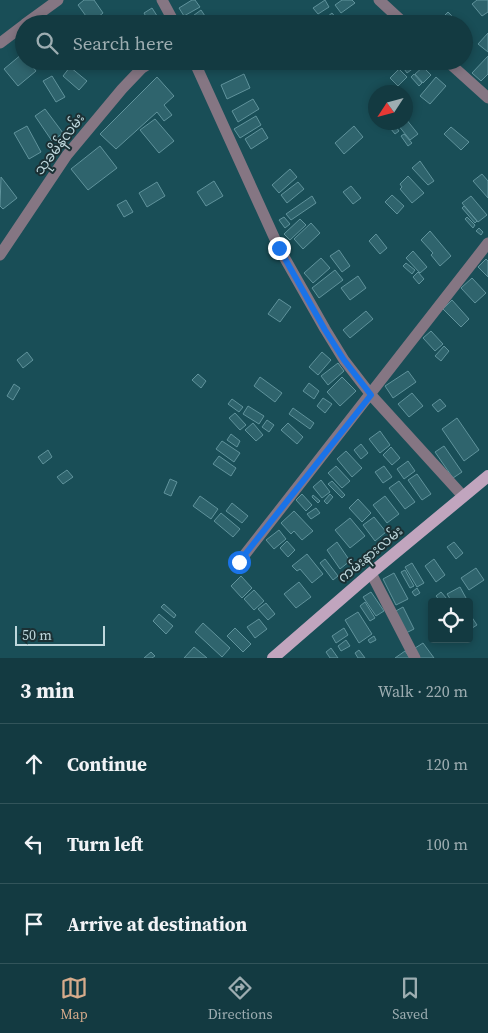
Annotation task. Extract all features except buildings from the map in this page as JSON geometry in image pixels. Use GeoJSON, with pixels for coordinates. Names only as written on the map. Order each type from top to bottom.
{"type":"FeatureCollection","features":[{"type":"Feature","properties":{"kind":"main road","name":"ကမ်းနားလမ်း"},"geometry":{"type":"LineString","coordinates":[[273,658],[371,573],[488,476]]}},
{"type":"Feature","properties":{"kind":"street"},"geometry":{"type":"LineString","coordinates":[[37,15],[58,0]]}},
{"type":"Feature","properties":{"kind":"street"},"geometry":{"type":"LineString","coordinates":[[162,0],[171,15]]}},
{"type":"Feature","properties":{"kind":"street"},"geometry":{"type":"LineString","coordinates":[[379,0],[395,15]]}},
{"type":"Feature","properties":{"kind":"street"},"geometry":{"type":"LineString","coordinates":[[0,42],[15,31]]}},
{"type":"Feature","properties":{"kind":"street","name":"သုခမိန်လမ်း"},"geometry":{"type":"LineString","coordinates":[[0,254],[67,155],[140,70]]}},
{"type":"Feature","properties":{"kind":"street"},"geometry":{"type":"LineString","coordinates":[[198,70],[279,248],[325,330],[344,360],[371,395],[462,496]]}},
{"type":"Feature","properties":{"kind":"street"},"geometry":{"type":"LineString","coordinates":[[457,70],[488,98]]}},
{"type":"Feature","properties":{"kind":"street"},"geometry":{"type":"LineString","coordinates":[[239,562],[488,243]]}},
{"type":"Feature","properties":{"kind":"street"},"geometry":{"type":"LineString","coordinates":[[371,573],[415,658]]}},
{"type":"Feature","properties":{"kind":"route"},"geometry":{"type":"LineString","coordinates":[[239,562],[371,395],[344,360],[325,330],[279,248]]}}]}
